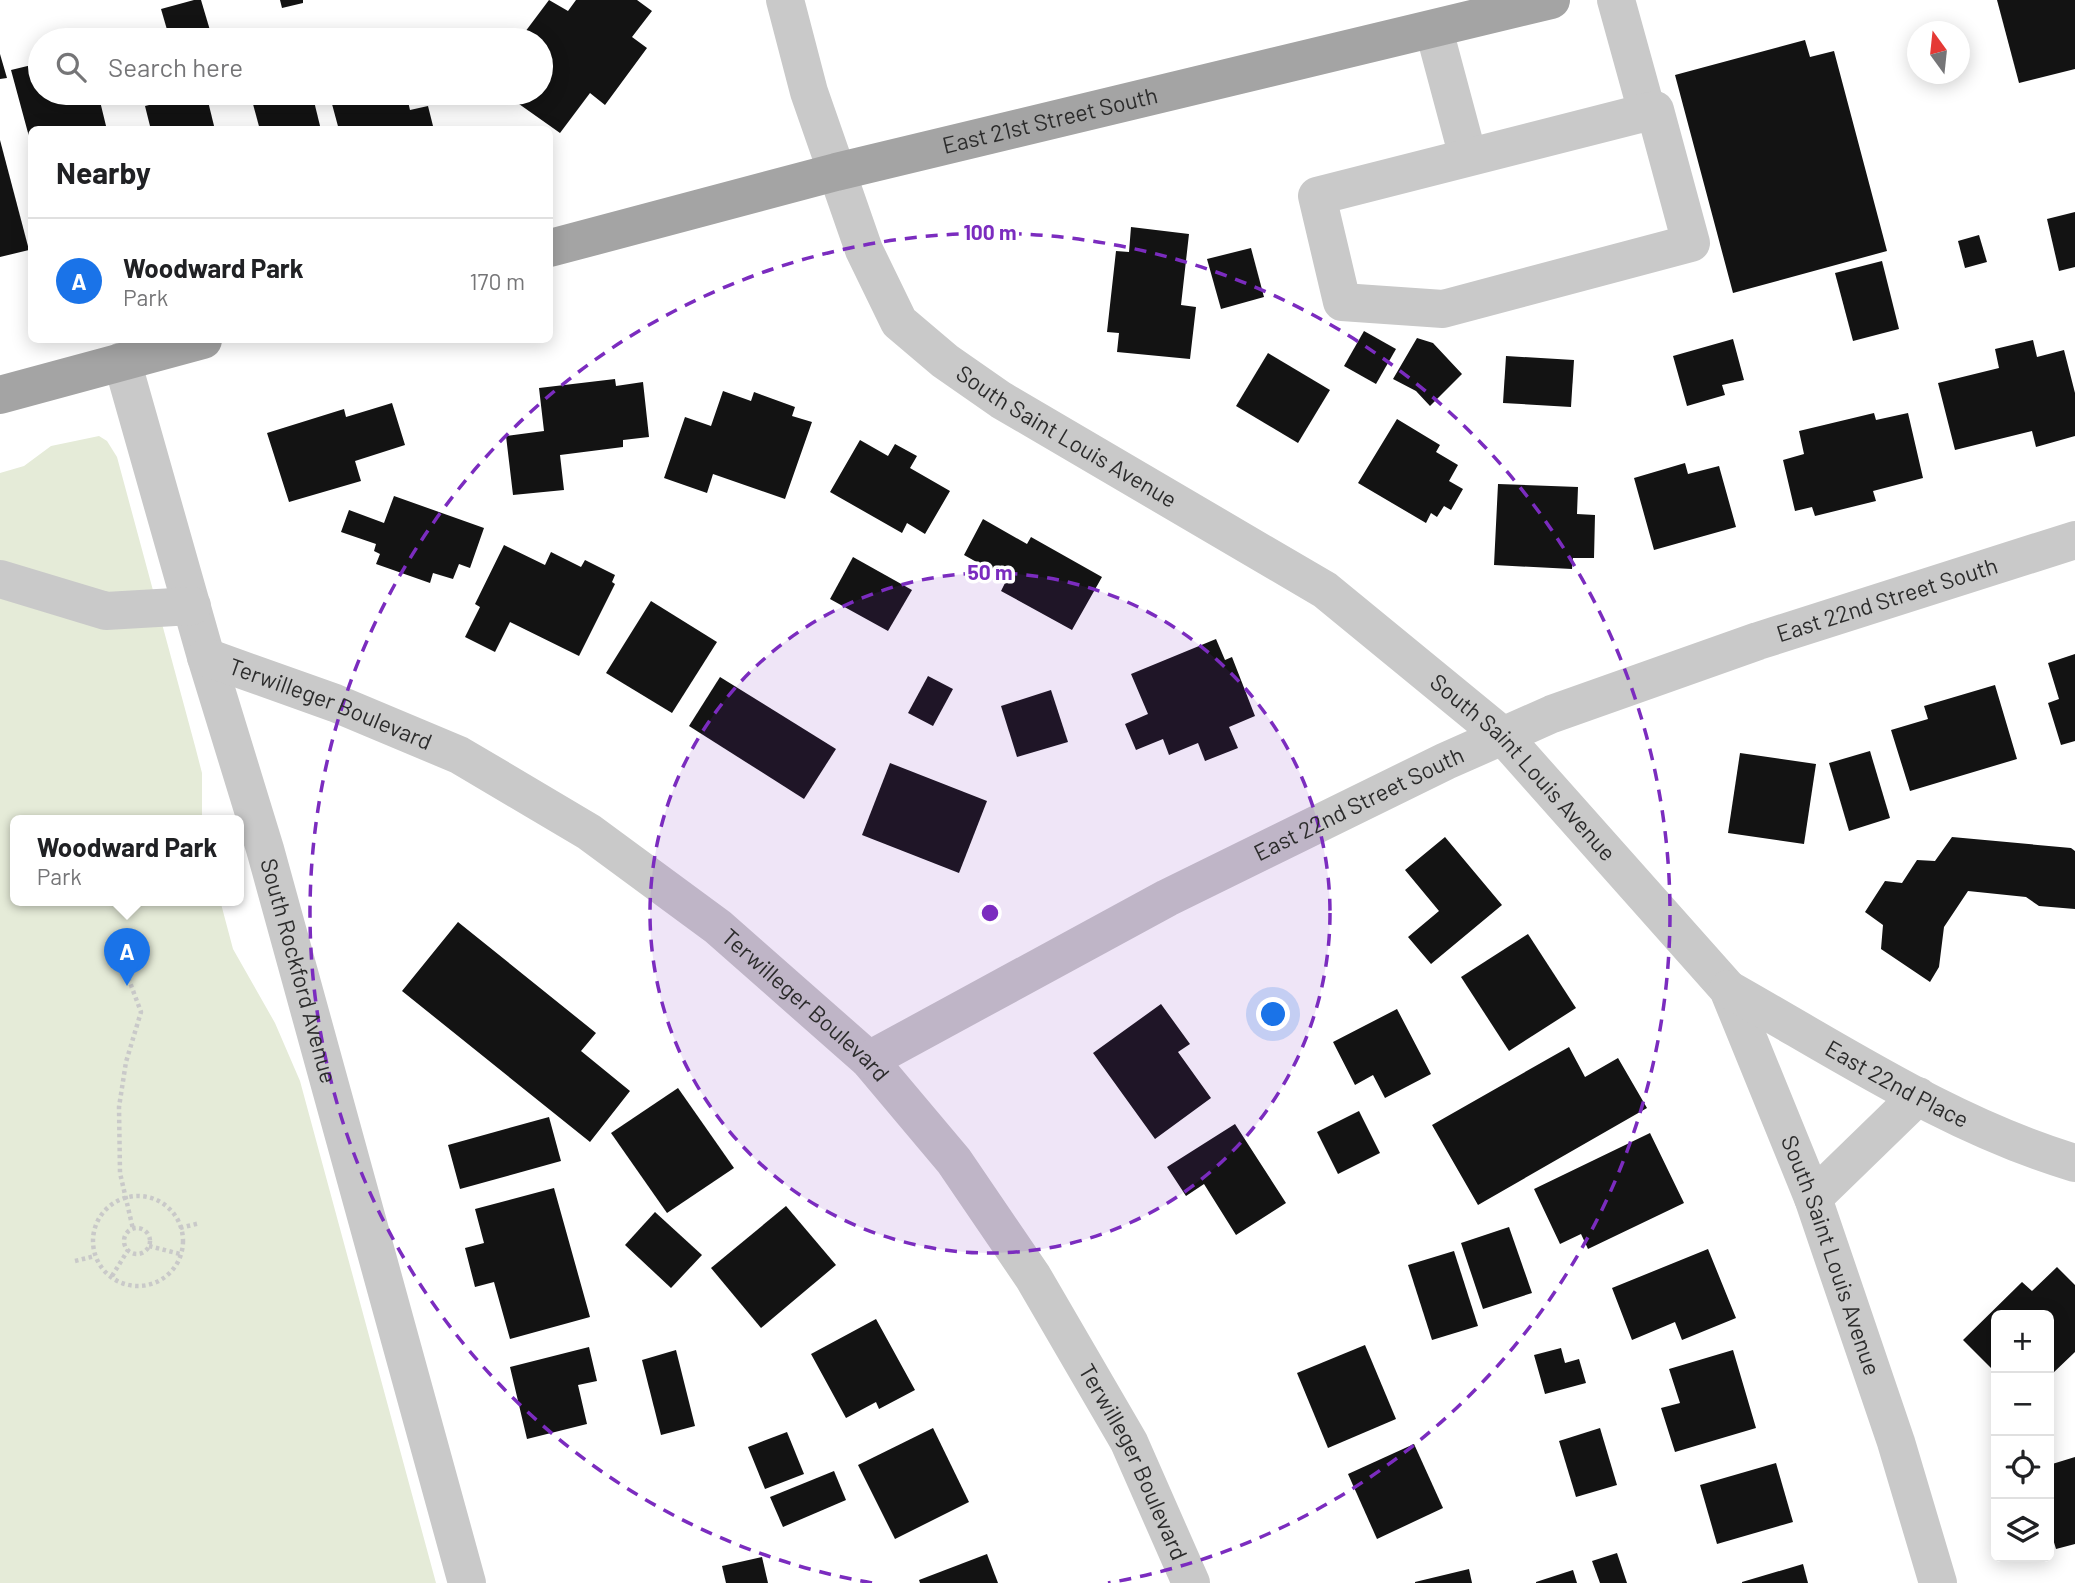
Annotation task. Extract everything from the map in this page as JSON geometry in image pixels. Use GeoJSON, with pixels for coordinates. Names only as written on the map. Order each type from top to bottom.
{"type":"FeatureCollection","features":[{"type":"Feature","properties":{"kind":"main road","name":"East 21st Street South"},"geometry":{"type":"LineString","coordinates":[[553,247],[836,172],[1551,0]]}},
{"type":"Feature","properties":{"kind":"main road"},"geometry":{"type":"LineString","coordinates":[[0,395],[191,343]]}},
{"type":"Feature","properties":{"kind":"street","name":"South Saint Louis Avenue"},"geometry":{"type":"LineString","coordinates":[[785,0],[809,92],[836,172],[866,256],[900,322],[946,362],[1001,400],[1325,590],[1503,736],[1728,989],[1813,1198],[1896,1442],[1938,1583]]}},
{"type":"Feature","properties":{"kind":"street"},"geometry":{"type":"LineString","coordinates":[[1616,0],[1647,112]]}},
{"type":"Feature","properties":{"kind":"street"},"geometry":{"type":"LineString","coordinates":[[1434,30],[1468,158]]}},
{"type":"Feature","properties":{"kind":"street"},"geometry":{"type":"LineString","coordinates":[[1655,110],[1691,243],[1443,309],[1342,302],[1317,196],[1468,158],[1655,110]]}},
{"type":"Feature","properties":{"kind":"street","name":"South Rockford Avenue"},"geometry":{"type":"LineString","coordinates":[[122,361],[206,657],[265,849],[467,1583]]}},
{"type":"Feature","properties":{"kind":"street","name":"East 22nd Street South"},"geometry":{"type":"LineString","coordinates":[[869,1060],[1167,898],[1552,714],[1758,641],[2075,540]]}},
{"type":"Feature","properties":{"kind":"street"},"geometry":{"type":"LineString","coordinates":[[0,579],[106,611],[192,606]]}},
{"type":"Feature","properties":{"kind":"street","name":"Terwilleger Boulevard"},"geometry":{"type":"LineString","coordinates":[[206,657],[335,703],[459,755],[589,832],[718,927],[869,1060],[954,1161],[1033,1277],[1129,1442],[1191,1583]]}},
{"type":"Feature","properties":{"kind":"street","name":"East 22nd Place"},"geometry":{"type":"LineString","coordinates":[[1728,989],[1918,1096],[2021,1146],[2075,1163]]}},
{"type":"Feature","properties":{"kind":"street"},"geometry":{"type":"LineString","coordinates":[[1813,1198],[1918,1096]]}},
{"type":"Feature","properties":{"kind":"path"},"geometry":{"type":"LineString","coordinates":[[116,945],[141,1012],[126,1062],[119,1107],[120,1173],[133,1229]]}},
{"type":"Feature","properties":{"kind":"path"},"geometry":{"type":"LineString","coordinates":[[143,1196],[164,1204],[172,1212],[180,1228],[180,1254],[174,1267],[155,1282],[131,1285],[111,1277],[95,1256],[93,1233],[96,1223],[111,1205],[125,1198],[143,1196]]}},
{"type":"Feature","properties":{"kind":"path"},"geometry":{"type":"LineString","coordinates":[[180,1228],[200,1223]]}},
{"type":"Feature","properties":{"kind":"path"},"geometry":{"type":"LineString","coordinates":[[128,1250],[124,1239],[133,1229],[141,1228],[148,1233],[149,1246]]}},
{"type":"Feature","properties":{"kind":"path"},"geometry":{"type":"LineString","coordinates":[[149,1246],[180,1254]]}},
{"type":"Feature","properties":{"kind":"path"},"geometry":{"type":"LineString","coordinates":[[128,1250],[140,1254],[149,1246]]}},
{"type":"Feature","properties":{"kind":"path"},"geometry":{"type":"LineString","coordinates":[[111,1277],[128,1250]]}},
{"type":"Feature","properties":{"kind":"path"},"geometry":{"type":"LineString","coordinates":[[75,1261],[95,1256]]}},
{"type":"Feature","properties":{"kind":"green space"},"geometry":{"type":"Polygon","coordinates":[[[99,436],[107,441],[117,457],[202,773],[202,815],[10,815],[10,906],[222,906],[233,949],[275,1023],[300,1081],[436,1583],[0,1583],[0,473],[24,466],[51,446],[99,436]]]}},
{"type":"Feature","properties":{"kind":"building"},"geometry":{"type":"Polygon","coordinates":[[[201,0],[209,28],[167,28],[161,9],[201,0]]]}},
{"type":"Feature","properties":{"kind":"building"},"geometry":{"type":"Polygon","coordinates":[[[280,0],[303,0],[303,3],[282,8],[280,0]]]}},
{"type":"Feature","properties":{"kind":"building"},"geometry":{"type":"Polygon","coordinates":[[[549,0],[568,11],[576,0],[637,0],[652,11],[632,37],[647,48],[605,105],[590,93],[560,133],[520,105],[553,105],[553,28],[528,28],[549,0]]]}},
{"type":"Feature","properties":{"kind":"building"},"geometry":{"type":"Polygon","coordinates":[[[1997,0],[2075,0],[2075,69],[2019,83],[1997,0]]]}},
{"type":"Feature","properties":{"kind":"building"},"geometry":{"type":"Polygon","coordinates":[[[1805,40],[1810,57],[1834,51],[1887,251],[1733,293],[1675,75],[1805,40]]]}},
{"type":"Feature","properties":{"kind":"building"},"geometry":{"type":"Polygon","coordinates":[[[0,54],[7,78],[0,79],[0,54]]]}},
{"type":"Feature","properties":{"kind":"building"},"geometry":{"type":"Polygon","coordinates":[[[28,66],[28,105],[101,105],[106,126],[28,126],[28,133],[11,70],[28,66]]]}},
{"type":"Feature","properties":{"kind":"building"},"geometry":{"type":"Polygon","coordinates":[[[209,105],[214,126],[150,126],[145,106],[209,105]]]}},
{"type":"Feature","properties":{"kind":"building"},"geometry":{"type":"Polygon","coordinates":[[[253,105],[315,105],[320,126],[259,126],[253,105]]]}},
{"type":"Feature","properties":{"kind":"building"},"geometry":{"type":"Polygon","coordinates":[[[332,105],[409,105],[410,110],[428,106],[433,126],[338,126],[332,105]]]}},
{"type":"Feature","properties":{"kind":"building"},"geometry":{"type":"Polygon","coordinates":[[[0,140],[28,250],[0,257],[0,140]]]}},
{"type":"Feature","properties":{"kind":"building"},"geometry":{"type":"Polygon","coordinates":[[[2075,212],[2075,267],[2059,271],[2047,219],[2075,212]]]}},
{"type":"Feature","properties":{"kind":"building"},"geometry":{"type":"Polygon","coordinates":[[[1131,227],[1189,234],[1181,305],[1196,307],[1190,359],[1117,352],[1119,333],[1107,332],[1116,251],[1129,252],[1131,227]]]}},
{"type":"Feature","properties":{"kind":"building"},"geometry":{"type":"Polygon","coordinates":[[[1979,235],[1987,262],[1965,268],[1958,241],[1979,235]]]}},
{"type":"Feature","properties":{"kind":"building"},"geometry":{"type":"Polygon","coordinates":[[[1251,248],[1264,297],[1221,309],[1207,259],[1251,248]]]}},
{"type":"Feature","properties":{"kind":"building"},"geometry":{"type":"Polygon","coordinates":[[[1882,261],[1899,329],[1853,341],[1835,273],[1882,261]]]}},
{"type":"Feature","properties":{"kind":"building"},"geometry":{"type":"Polygon","coordinates":[[[1364,331],[1396,349],[1376,384],[1344,366],[1364,331]]]}},
{"type":"Feature","properties":{"kind":"building"},"geometry":{"type":"Polygon","coordinates":[[[1417,338],[1433,343],[1462,374],[1430,406],[1416,391],[1393,379],[1417,338]]]}},
{"type":"Feature","properties":{"kind":"building"},"geometry":{"type":"Polygon","coordinates":[[[1733,339],[1744,380],[1722,385],[1725,395],[1687,406],[1673,356],[1733,339]]]}},
{"type":"Feature","properties":{"kind":"building"},"geometry":{"type":"Polygon","coordinates":[[[2033,340],[2037,357],[2064,350],[2075,393],[2075,436],[2036,447],[2032,431],[1955,450],[1938,383],[1999,368],[1995,349],[2033,340]]]}},
{"type":"Feature","properties":{"kind":"building"},"geometry":{"type":"Polygon","coordinates":[[[1268,353],[1330,390],[1298,443],[1236,406],[1268,353]]]}},
{"type":"Feature","properties":{"kind":"building"},"geometry":{"type":"Polygon","coordinates":[[[1506,356],[1574,360],[1571,407],[1503,403],[1506,356]]]}},
{"type":"Feature","properties":{"kind":"building"},"geometry":{"type":"Polygon","coordinates":[[[615,379],[616,386],[643,382],[649,437],[623,440],[623,447],[560,455],[564,490],[513,495],[506,436],[544,431],[539,388],[615,379]]]}},
{"type":"Feature","properties":{"kind":"building"},"geometry":{"type":"Polygon","coordinates":[[[723,391],[751,401],[754,392],[795,407],[792,416],[812,422],[785,499],[713,474],[707,493],[664,478],[685,417],[711,426],[723,391]]]}},
{"type":"Feature","properties":{"kind":"building"},"geometry":{"type":"Polygon","coordinates":[[[392,403],[405,445],[355,461],[361,481],[289,502],[267,433],[344,409],[346,417],[392,403]]]}},
{"type":"Feature","properties":{"kind":"building"},"geometry":{"type":"Polygon","coordinates":[[[1874,413],[1876,420],[1908,413],[1923,478],[1873,491],[1876,501],[1815,516],[1812,507],[1795,511],[1783,460],[1804,454],[1799,431],[1874,413]]]}},
{"type":"Feature","properties":{"kind":"building"},"geometry":{"type":"Polygon","coordinates":[[[1397,419],[1440,445],[1436,452],[1458,465],[1449,481],[1463,489],[1451,510],[1444,506],[1437,517],[1431,513],[1426,523],[1358,483],[1397,419]]]}},
{"type":"Feature","properties":{"kind":"building"},"geometry":{"type":"Polygon","coordinates":[[[860,440],[888,456],[895,444],[917,456],[910,468],[950,491],[925,534],[907,523],[902,533],[830,492],[860,440]]]}},
{"type":"Feature","properties":{"kind":"building"},"geometry":{"type":"Polygon","coordinates":[[[1685,463],[1688,474],[1719,466],[1736,527],[1654,550],[1634,478],[1685,463]]]}},
{"type":"Feature","properties":{"kind":"building"},"geometry":{"type":"Polygon","coordinates":[[[1498,484],[1578,487],[1577,514],[1595,515],[1594,558],[1573,558],[1572,569],[1494,565],[1498,484]]]}},
{"type":"Feature","properties":{"kind":"building"},"geometry":{"type":"Polygon","coordinates":[[[394,496],[484,528],[470,568],[459,564],[453,579],[433,573],[430,583],[376,564],[380,554],[374,551],[376,544],[341,532],[349,510],[384,523],[394,496]]]}},
{"type":"Feature","properties":{"kind":"building"},"geometry":{"type":"Polygon","coordinates":[[[983,519],[1027,544],[1031,537],[1102,577],[1072,630],[1001,591],[1007,579],[964,555],[983,519]]]}},
{"type":"Feature","properties":{"kind":"building"},"geometry":{"type":"Polygon","coordinates":[[[504,545],[545,565],[551,552],[581,567],[585,560],[615,575],[612,582],[615,584],[579,656],[510,622],[495,652],[465,637],[480,607],[475,604],[504,545]]]}},
{"type":"Feature","properties":{"kind":"building"},"geometry":{"type":"Polygon","coordinates":[[[853,557],[912,590],[888,631],[830,599],[853,557]]]}},
{"type":"Feature","properties":{"kind":"building"},"geometry":{"type":"Polygon","coordinates":[[[651,601],[717,642],[672,713],[606,673],[651,601]]]}},
{"type":"Feature","properties":{"kind":"building"},"geometry":{"type":"Polygon","coordinates":[[[1216,639],[1225,660],[1232,657],[1255,716],[1229,727],[1238,748],[1205,761],[1198,743],[1169,755],[1163,739],[1136,750],[1125,724],[1148,714],[1131,674],[1216,639]]]}},
{"type":"Feature","properties":{"kind":"building"},"geometry":{"type":"Polygon","coordinates":[[[2075,654],[2075,741],[2061,745],[2048,703],[2059,699],[2048,663],[2075,654]]]}},
{"type":"Feature","properties":{"kind":"building"},"geometry":{"type":"Polygon","coordinates":[[[928,676],[953,689],[933,726],[908,713],[928,676]]]}},
{"type":"Feature","properties":{"kind":"building"},"geometry":{"type":"Polygon","coordinates":[[[720,677],[836,749],[804,799],[689,726],[720,677]]]}},
{"type":"Feature","properties":{"kind":"building"},"geometry":{"type":"Polygon","coordinates":[[[1995,685],[2017,759],[1910,791],[1891,730],[1928,719],[1924,706],[1995,685]]]}},
{"type":"Feature","properties":{"kind":"building"},"geometry":{"type":"Polygon","coordinates":[[[1051,690],[1068,742],[1017,757],[1001,706],[1051,690]]]}},
{"type":"Feature","properties":{"kind":"building"},"geometry":{"type":"Polygon","coordinates":[[[1870,751],[1890,818],[1849,831],[1829,763],[1870,751]]]}},
{"type":"Feature","properties":{"kind":"building"},"geometry":{"type":"Polygon","coordinates":[[[1740,753],[1816,764],[1804,844],[1728,833],[1740,753]]]}},
{"type":"Feature","properties":{"kind":"building"},"geometry":{"type":"Polygon","coordinates":[[[890,763],[987,801],[959,873],[862,835],[890,763]]]}},
{"type":"Feature","properties":{"kind":"building"},"geometry":{"type":"Polygon","coordinates":[[[1445,837],[1502,905],[1431,964],[1408,937],[1439,911],[1405,870],[1445,837]]]}},
{"type":"Feature","properties":{"kind":"building"},"geometry":{"type":"Polygon","coordinates":[[[1952,837],[2071,848],[2075,851],[2075,909],[2039,906],[2026,897],[1968,891],[1944,927],[1939,967],[1930,982],[1881,949],[1883,925],[1865,912],[1885,881],[1902,883],[1917,860],[1935,861],[1952,837]]]}},
{"type":"Feature","properties":{"kind":"building"},"geometry":{"type":"Polygon","coordinates":[[[458,922],[596,1033],[581,1051],[630,1091],[590,1142],[402,991],[458,922]]]}},
{"type":"Feature","properties":{"kind":"building"},"geometry":{"type":"Polygon","coordinates":[[[1528,934],[1576,1008],[1509,1051],[1461,977],[1528,934]]]}},
{"type":"Feature","properties":{"kind":"building"},"geometry":{"type":"Polygon","coordinates":[[[1161,1004],[1190,1044],[1178,1052],[1211,1098],[1155,1139],[1093,1053],[1161,1004]]]}},
{"type":"Feature","properties":{"kind":"building"},"geometry":{"type":"Polygon","coordinates":[[[1397,1009],[1431,1074],[1385,1098],[1373,1075],[1355,1085],[1333,1042],[1397,1009]]]}},
{"type":"Feature","properties":{"kind":"building"},"geometry":{"type":"Polygon","coordinates":[[[1569,1047],[1585,1077],[1618,1058],[1647,1108],[1478,1205],[1432,1125],[1569,1047]]]}},
{"type":"Feature","properties":{"kind":"building"},"geometry":{"type":"Polygon","coordinates":[[[678,1088],[734,1168],[667,1213],[611,1133],[678,1088]]]}},
{"type":"Feature","properties":{"kind":"building"},"geometry":{"type":"Polygon","coordinates":[[[1359,1111],[1380,1153],[1338,1174],[1317,1132],[1359,1111]]]}},
{"type":"Feature","properties":{"kind":"building"},"geometry":{"type":"Polygon","coordinates":[[[549,1117],[561,1161],[460,1189],[448,1145],[549,1117]]]}},
{"type":"Feature","properties":{"kind":"building"},"geometry":{"type":"Polygon","coordinates":[[[1235,1124],[1286,1203],[1236,1235],[1204,1184],[1186,1196],[1167,1167],[1235,1124]]]}},
{"type":"Feature","properties":{"kind":"building"},"geometry":{"type":"Polygon","coordinates":[[[1650,1133],[1684,1203],[1588,1249],[1581,1234],[1560,1244],[1534,1189],[1650,1133]]]}},
{"type":"Feature","properties":{"kind":"building"},"geometry":{"type":"Polygon","coordinates":[[[554,1188],[590,1317],[510,1339],[494,1282],[475,1287],[465,1248],[484,1243],[475,1209],[554,1188]]]}},
{"type":"Feature","properties":{"kind":"building"},"geometry":{"type":"Polygon","coordinates":[[[786,1206],[836,1265],[761,1328],[711,1268],[786,1206]]]}},
{"type":"Feature","properties":{"kind":"building"},"geometry":{"type":"Polygon","coordinates":[[[655,1212],[702,1255],[671,1288],[625,1245],[655,1212]]]}},
{"type":"Feature","properties":{"kind":"building"},"geometry":{"type":"Polygon","coordinates":[[[1509,1227],[1532,1293],[1483,1309],[1461,1243],[1509,1227]]]}},
{"type":"Feature","properties":{"kind":"building"},"geometry":{"type":"Polygon","coordinates":[[[1708,1249],[1736,1318],[1682,1340],[1675,1322],[1632,1340],[1612,1288],[1708,1249]]]}},
{"type":"Feature","properties":{"kind":"building"},"geometry":{"type":"Polygon","coordinates":[[[1454,1251],[1478,1326],[1432,1340],[1408,1265],[1454,1251]]]}},
{"type":"Feature","properties":{"kind":"building"},"geometry":{"type":"Polygon","coordinates":[[[2057,1267],[2075,1285],[2075,1352],[2054,1372],[2054,1310],[1994,1310],[2022,1282],[2032,1291],[2057,1267]]]}},
{"type":"Feature","properties":{"kind":"building"},"geometry":{"type":"Polygon","coordinates":[[[1991,1312],[1991,1368],[1963,1340],[1991,1312]]]}},
{"type":"Feature","properties":{"kind":"building"},"geometry":{"type":"Polygon","coordinates":[[[876,1319],[915,1390],[879,1409],[876,1402],[846,1418],[811,1354],[876,1319]]]}},
{"type":"Feature","properties":{"kind":"building"},"geometry":{"type":"Polygon","coordinates":[[[1365,1345],[1396,1419],[1328,1448],[1297,1373],[1365,1345]]]}},
{"type":"Feature","properties":{"kind":"building"},"geometry":{"type":"Polygon","coordinates":[[[589,1347],[597,1381],[578,1385],[587,1424],[527,1439],[510,1367],[589,1347]]]}},
{"type":"Feature","properties":{"kind":"building"},"geometry":{"type":"Polygon","coordinates":[[[1561,1348],[1565,1363],[1579,1359],[1586,1383],[1545,1394],[1534,1355],[1561,1348]]]}},
{"type":"Feature","properties":{"kind":"building"},"geometry":{"type":"Polygon","coordinates":[[[676,1350],[695,1426],[661,1435],[642,1360],[676,1350]]]}},
{"type":"Feature","properties":{"kind":"building"},"geometry":{"type":"Polygon","coordinates":[[[1733,1350],[1756,1428],[1675,1452],[1661,1408],[1680,1403],[1669,1369],[1733,1350]]]}},
{"type":"Feature","properties":{"kind":"building"},"geometry":{"type":"Polygon","coordinates":[[[933,1428],[969,1502],[895,1539],[858,1465],[933,1428]]]}},
{"type":"Feature","properties":{"kind":"building"},"geometry":{"type":"Polygon","coordinates":[[[1600,1428],[1617,1485],[1576,1497],[1559,1441],[1600,1428]]]}},
{"type":"Feature","properties":{"kind":"building"},"geometry":{"type":"Polygon","coordinates":[[[787,1432],[804,1474],[765,1489],[748,1447],[787,1432]]]}},
{"type":"Feature","properties":{"kind":"building"},"geometry":{"type":"Polygon","coordinates":[[[1414,1444],[1443,1508],[1377,1539],[1348,1474],[1414,1444]]]}},
{"type":"Feature","properties":{"kind":"building"},"geometry":{"type":"Polygon","coordinates":[[[2075,1457],[2075,1544],[2056,1549],[2054,1542],[2054,1463],[2075,1457]]]}},
{"type":"Feature","properties":{"kind":"building"},"geometry":{"type":"Polygon","coordinates":[[[1776,1463],[1793,1522],[1717,1544],[1700,1485],[1776,1463]]]}},
{"type":"Feature","properties":{"kind":"building"},"geometry":{"type":"Polygon","coordinates":[[[834,1471],[846,1500],[783,1527],[770,1497],[834,1471]]]}},
{"type":"Feature","properties":{"kind":"building"},"geometry":{"type":"Polygon","coordinates":[[[1617,1553],[1627,1583],[1600,1583],[1592,1561],[1617,1553]]]}},
{"type":"Feature","properties":{"kind":"building"},"geometry":{"type":"Polygon","coordinates":[[[987,1554],[998,1583],[920,1583],[919,1580],[987,1554]]]}},
{"type":"Feature","properties":{"kind":"building"},"geometry":{"type":"Polygon","coordinates":[[[762,1557],[768,1583],[726,1583],[722,1566],[762,1557]]]}},
{"type":"Feature","properties":{"kind":"building"},"geometry":{"type":"Polygon","coordinates":[[[1803,1564],[1808,1583],[1742,1583],[1742,1582],[1803,1564]]]}},
{"type":"Feature","properties":{"kind":"building"},"geometry":{"type":"Polygon","coordinates":[[[1469,1569],[1472,1583],[1415,1583],[1415,1582],[1469,1569]]]}},
{"type":"Feature","properties":{"kind":"building"},"geometry":{"type":"Polygon","coordinates":[[[1573,1570],[1577,1583],[1536,1583],[1536,1582],[1573,1570]]]}},
{"type":"Feature","properties":{"kind":"place","name":"Woodward Park"},"geometry":{"type":"Point","coordinates":[127,986]}}]}
